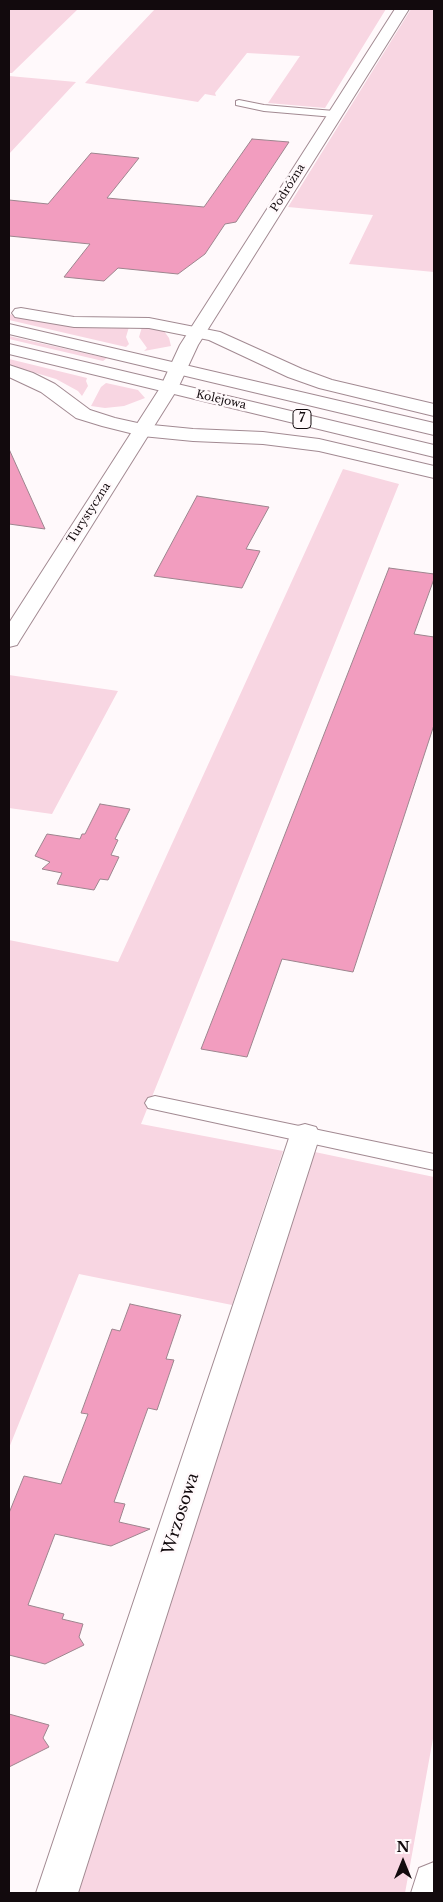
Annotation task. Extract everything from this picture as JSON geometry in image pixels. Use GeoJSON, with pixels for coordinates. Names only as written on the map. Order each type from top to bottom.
{"type":"FeatureCollection","features":[{"type":"Feature","properties":{"kind":"main road","name":"Podróżna"},"geometry":{"type":"LineString","coordinates":[[169,388],[177,369],[198,332],[402,9]]}},
{"type":"Feature","properties":{"kind":"main road"},"geometry":{"type":"LineString","coordinates":[[15,312],[74,322],[149,323],[198,332],[231,342],[295,373],[326,384],[434,410]]}},
{"type":"Feature","properties":{"kind":"main road"},"geometry":{"type":"LineString","coordinates":[[15,312],[53,340]]}},
{"type":"Feature","properties":{"kind":"main road","name":"Kolejowa"},"geometry":{"type":"LineString","coordinates":[[9,329],[434,429]]}},
{"type":"Feature","properties":{"kind":"main road","name":"Kolejowa"},"geometry":{"type":"LineString","coordinates":[[9,350],[434,451]]}},
{"type":"Feature","properties":{"kind":"main road"},"geometry":{"type":"LineString","coordinates":[[9,371],[48,388],[83,414],[142,430],[193,435],[263,438],[319,445],[434,472]]}},
{"type":"Feature","properties":{"kind":"main road","name":"Turystyczna"},"geometry":{"type":"LineString","coordinates":[[9,640],[169,388]]}},
{"type":"Feature","properties":{"kind":"main road","name":"Wrzosowa"},"geometry":{"type":"LineString","coordinates":[[57,1893],[304,1135]]}},
{"type":"Feature","properties":{"kind":"main road"},"geometry":{"type":"LineString","coordinates":[[432,1893],[434,1883]]}},
{"type":"Feature","properties":{"kind":"lane"},"geometry":{"type":"LineString","coordinates":[[238,103],[264,108],[334,114]]}},
{"type":"Feature","properties":{"kind":"lane"},"geometry":{"type":"LineString","coordinates":[[155,1103],[434,1162]]}},
{"type":"Feature","properties":{"kind":"shaded area"},"geometry":{"type":"Polygon","coordinates":[[[9,9],[78,9],[12,73],[9,73],[9,9]]]}},
{"type":"Feature","properties":{"kind":"shaded area"},"geometry":{"type":"Polygon","coordinates":[[[155,9],[386,9],[325,108],[268,103],[300,56],[247,53],[215,93],[216,96],[205,94],[198,102],[85,83],[155,9]]]}},
{"type":"Feature","properties":{"kind":"shaded area"},"geometry":{"type":"Polygon","coordinates":[[[411,9],[434,9],[434,272],[349,264],[373,215],[288,207],[411,9]]]}},
{"type":"Feature","properties":{"kind":"shaded area"},"geometry":{"type":"Polygon","coordinates":[[[9,76],[76,82],[9,154],[9,76]]]}},
{"type":"Feature","properties":{"kind":"shaded area"},"geometry":{"type":"Polygon","coordinates":[[[9,314],[32,319],[129,327],[126,337],[129,344],[126,347],[9,320],[9,314]]]}},
{"type":"Feature","properties":{"kind":"shaded area"},"geometry":{"type":"Polygon","coordinates":[[[142,327],[164,331],[169,338],[171,346],[144,351],[147,348],[139,337],[142,327]]]}},
{"type":"Feature","properties":{"kind":"shaded area"},"geometry":{"type":"Polygon","coordinates":[[[9,336],[107,358],[103,361],[9,339],[9,336]]]}},
{"type":"Feature","properties":{"kind":"shaded area"},"geometry":{"type":"Polygon","coordinates":[[[9,359],[87,378],[88,386],[82,396],[78,391],[56,379],[9,365],[9,359]]]}},
{"type":"Feature","properties":{"kind":"shaded area"},"geometry":{"type":"Polygon","coordinates":[[[106,383],[138,390],[145,398],[124,406],[105,408],[91,406],[101,387],[106,383]]]}},
{"type":"Feature","properties":{"kind":"shaded area"},"geometry":{"type":"Polygon","coordinates":[[[343,469],[399,484],[141,1124],[283,1151],[232,1305],[79,1274],[9,1448],[9,940],[118,962],[343,469]]]}},
{"type":"Feature","properties":{"kind":"shaded area"},"geometry":{"type":"Polygon","coordinates":[[[9,675],[118,691],[52,814],[9,808],[9,675]]]}},
{"type":"Feature","properties":{"kind":"shaded area"},"geometry":{"type":"Polygon","coordinates":[[[310,1151],[434,1177],[434,1733],[405,1893],[76,1893],[310,1151]]]}},
{"type":"Feature","properties":{"kind":"building"},"geometry":{"type":"Polygon","coordinates":[[[252,139],[289,142],[236,222],[225,224],[205,254],[178,274],[118,268],[104,281],[64,277],[90,244],[9,236],[9,200],[48,204],[91,153],[139,158],[107,198],[204,207],[252,139]]]}},
{"type":"Feature","properties":{"kind":"building"},"geometry":{"type":"Polygon","coordinates":[[[9,449],[45,529],[9,524],[9,449]]]}},
{"type":"Feature","properties":{"kind":"building"},"geometry":{"type":"Polygon","coordinates":[[[197,496],[269,507],[246,549],[260,551],[242,588],[154,576],[197,496]]]}},
{"type":"Feature","properties":{"kind":"building"},"geometry":{"type":"Polygon","coordinates":[[[389,568],[434,574],[434,579],[414,634],[434,637],[434,725],[353,972],[282,959],[247,1057],[201,1049],[389,568]]]}},
{"type":"Feature","properties":{"kind":"building"},"geometry":{"type":"Polygon","coordinates":[[[100,804],[130,809],[115,839],[118,840],[111,855],[119,857],[108,880],[100,879],[94,890],[57,884],[62,873],[42,869],[50,862],[35,856],[47,834],[80,839],[82,834],[85,834],[100,804]]]}},
{"type":"Feature","properties":{"kind":"building"},"geometry":{"type":"Polygon","coordinates":[[[130,1304],[181,1315],[166,1359],[174,1360],[157,1410],[148,1408],[114,1502],[125,1504],[119,1522],[150,1529],[111,1546],[55,1534],[28,1605],[64,1614],[62,1619],[83,1624],[79,1637],[84,1645],[45,1664],[9,1655],[9,1513],[24,1476],[61,1484],[88,1414],[81,1413],[112,1329],[120,1331],[130,1304]]]}},
{"type":"Feature","properties":{"kind":"building"},"geometry":{"type":"Polygon","coordinates":[[[9,1714],[49,1725],[43,1738],[49,1747],[9,1767],[9,1714]]]}}]}
